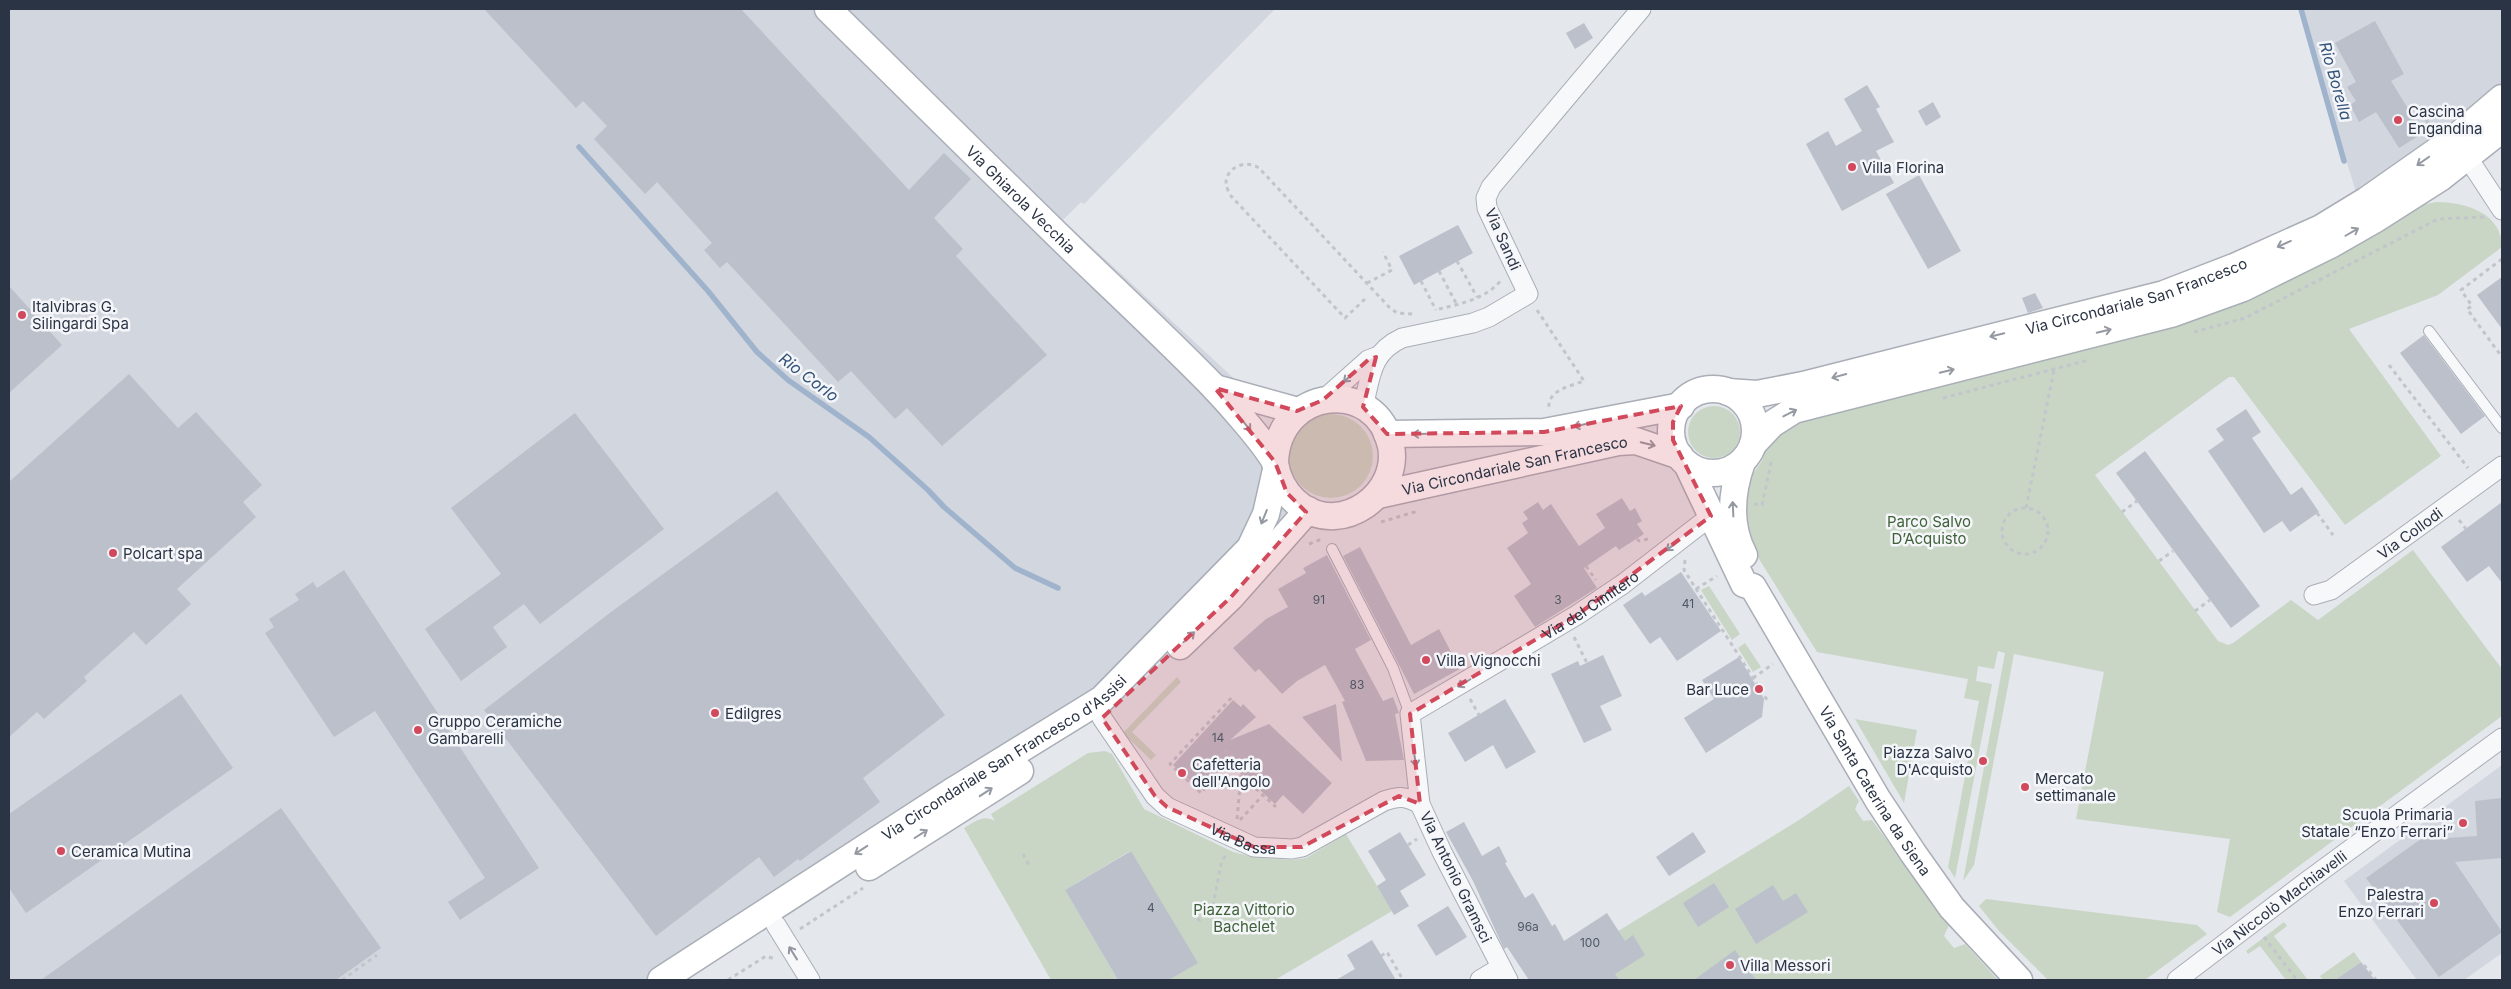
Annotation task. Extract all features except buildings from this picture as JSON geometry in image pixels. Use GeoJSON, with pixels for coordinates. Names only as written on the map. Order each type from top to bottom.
{"type":"FeatureCollection","features":[{"type":"Feature","properties":{"kind":"street","name":"Via Ghiarola Vecchia"},"geometry":{"type":"LineString","coordinates":[[828,9],[1215,388],[1276,466]]}},
{"type":"Feature","properties":{"kind":"street","name":"Via Sandi"},"geometry":{"type":"LineString","coordinates":[[1528,294],[1487,208],[1486,198],[1491,187],[1641,9]]}},
{"type":"Feature","properties":{"kind":"street","name":"Via Circondariale San Francesco"},"geometry":{"type":"LineString","coordinates":[[1747,453],[1772,424],[1794,410],[2171,314],[2243,288],[2357,229],[2502,98]]}},
{"type":"Feature","properties":{"kind":"street","name":"Via Circondariale San Francesco"},"geometry":{"type":"LineString","coordinates":[[1728,392],[1757,394],[1803,385],[2164,294],[2234,267],[2321,228],[2452,144],[2502,129]]}},
{"type":"Feature","properties":{"kind":"street"},"geometry":{"type":"LineString","coordinates":[[2452,144],[2502,210]]}},
{"type":"Feature","properties":{"kind":"street"},"geometry":{"type":"LineString","coordinates":[[1323,400],[1368,360],[1376,357],[1391,343],[1402,338],[1474,323],[1490,317],[1528,294]]}},
{"type":"Feature","properties":{"kind":"street"},"geometry":{"type":"LineString","coordinates":[[1363,407],[1376,357]]}},
{"type":"Feature","properties":{"kind":"street","name":"Via Ghiarola Vecchia"},"geometry":{"type":"LineString","coordinates":[[1215,388],[1298,411]]}},
{"type":"Feature","properties":{"kind":"street"},"geometry":{"type":"LineString","coordinates":[[1702,391],[1728,392],[1737,397],[1751,413],[1755,434],[1747,453],[1731,470],[1718,473],[1705,472],[1683,460],[1675,448],[1672,431],[1673,422],[1681,406],[1690,397],[1702,391]]}},
{"type":"Feature","properties":{"kind":"street","name":"Via Circondariale San Francesco d'Assisi"},"geometry":{"type":"LineString","coordinates":[[661,980],[956,789],[1102,699],[1250,548],[1266,514],[1280,435],[1289,420],[1298,411],[1323,400],[1350,401],[1363,407],[1379,420],[1387,434],[1391,448],[1391,466],[1386,483],[1378,495],[1364,507],[1348,514],[1330,516],[1308,510],[1287,493],[1276,466]]}},
{"type":"Feature","properties":{"kind":"street","name":"Via Circondariale San Francesco"},"geometry":{"type":"LineString","coordinates":[[1387,434],[1544,432],[1681,406]]}},
{"type":"Feature","properties":{"kind":"street","name":"Via Circondariale San Francesco"},"geometry":{"type":"LineString","coordinates":[[1378,495],[1618,442],[1636,441],[1683,460]]}},
{"type":"Feature","properties":{"kind":"street","name":"Via Santa Caterina da Siena"},"geometry":{"type":"LineString","coordinates":[[1747,453],[1735,481],[1732,513],[1738,544],[1756,580],[1753,587]]}},
{"type":"Feature","properties":{"kind":"street","name":"Via Santa Caterina da Siena"},"geometry":{"type":"LineString","coordinates":[[1683,460],[1744,584],[1753,587],[1878,800],[1913,854],[1952,908],[2019,980]]}},
{"type":"Feature","properties":{"kind":"street","name":"Via Collodi"},"geometry":{"type":"LineString","coordinates":[[2314,595],[2331,590],[2502,466]]}},
{"type":"Feature","properties":{"kind":"street","name":"Via Circondariale San Francesco d'Assisi"},"geometry":{"type":"LineString","coordinates":[[690,980],[1102,718],[1231,597],[1308,510]]}},
{"type":"Feature","properties":{"kind":"street","name":"Via del Cimitero"},"geometry":{"type":"LineString","coordinates":[[1410,714],[1583,611],[1623,584],[1710,516]]}},
{"type":"Feature","properties":{"kind":"street","name":"Via Antonio Gramsci"},"geometry":{"type":"LineString","coordinates":[[1410,714],[1420,804],[1442,852],[1504,974]]}},
{"type":"Feature","properties":{"kind":"street","name":"Via Bassa"},"geometry":{"type":"LineString","coordinates":[[1102,718],[1155,796],[1190,818],[1254,846],[1292,849],[1302,847],[1384,801],[1399,796],[1409,798],[1420,804]]}},
{"type":"Feature","properties":{"kind":"street","name":"Via Niccolò Machiavelli"},"geometry":{"type":"LineString","coordinates":[[2177,980],[2306,882],[2502,738]]}},
{"type":"Feature","properties":{"kind":"street"},"geometry":{"type":"LineString","coordinates":[[776,925],[810,980]]}},
{"type":"Feature","properties":{"kind":"street"},"geometry":{"type":"LineString","coordinates":[[1480,980],[1504,974]]}},
{"type":"Feature","properties":{"kind":"lane"},"geometry":{"type":"LineString","coordinates":[[2429,331],[2502,428]]}},
{"type":"Feature","properties":{"kind":"lane","name":"Via Antonio Gramsci"},"geometry":{"type":"LineString","coordinates":[[1332,549],[1393,668],[1410,714]]}},
{"type":"Feature","properties":{"kind":"path"},"geometry":{"type":"LineString","coordinates":[[2419,126],[2428,121],[2452,144]]}},
{"type":"Feature","properties":{"kind":"path"},"geometry":{"type":"LineString","coordinates":[[1365,299],[1345,318],[1231,196],[1226,184],[1230,172],[1241,164],[1254,164],[1397,313],[1420,313]]}},
{"type":"Feature","properties":{"kind":"path"},"geometry":{"type":"LineString","coordinates":[[1367,283],[1392,270],[1383,252]]}},
{"type":"Feature","properties":{"kind":"path"},"geometry":{"type":"LineString","coordinates":[[2502,259],[2461,290],[2472,306],[2467,310],[2502,357]]}},
{"type":"Feature","properties":{"kind":"path"},"geometry":{"type":"LineString","coordinates":[[1457,261],[1477,297]]}},
{"type":"Feature","properties":{"kind":"path"},"geometry":{"type":"LineString","coordinates":[[1439,271],[1457,305]]}},
{"type":"Feature","properties":{"kind":"path"},"geometry":{"type":"LineString","coordinates":[[1428,311],[1457,305],[1477,297],[1491,290],[1504,276]]}},
{"type":"Feature","properties":{"kind":"path"},"geometry":{"type":"LineString","coordinates":[[1420,281],[1436,310]]}},
{"type":"Feature","properties":{"kind":"path"},"geometry":{"type":"LineString","coordinates":[[1528,294],[1584,380],[1556,392],[1549,403],[1550,410]]}},
{"type":"Feature","properties":{"kind":"path"},"geometry":{"type":"LineString","coordinates":[[2389,365],[2472,473]]}},
{"type":"Feature","properties":{"kind":"path"},"geometry":{"type":"LineString","coordinates":[[2026,508],[2054,370]]}},
{"type":"Feature","properties":{"kind":"path"},"geometry":{"type":"LineString","coordinates":[[2122,512],[2136,501]]}},
{"type":"Feature","properties":{"kind":"path"},"geometry":{"type":"LineString","coordinates":[[2026,508],[2040,514],[2048,526],[2046,541],[2041,547],[2028,554],[2013,551],[2007,546],[2002,532],[2003,524],[2012,512],[2026,508]]}},
{"type":"Feature","properties":{"kind":"path"},"geometry":{"type":"LineString","coordinates":[[1376,524],[1423,510]]}},
{"type":"Feature","properties":{"kind":"path"},"geometry":{"type":"LineString","coordinates":[[2317,513],[2333,534]]}},
{"type":"Feature","properties":{"kind":"path"},"geometry":{"type":"LineString","coordinates":[[2456,516],[2466,529]]}},
{"type":"Feature","properties":{"kind":"path"},"geometry":{"type":"LineString","coordinates":[[1303,548],[1311,542],[1330,537]]}},
{"type":"Feature","properties":{"kind":"path"},"geometry":{"type":"LineString","coordinates":[[1637,538],[1639,541],[1656,537]]}},
{"type":"Feature","properties":{"kind":"path"},"geometry":{"type":"LineString","coordinates":[[2159,561],[2174,551]]}},
{"type":"Feature","properties":{"kind":"path"},"geometry":{"type":"LineString","coordinates":[[1685,556],[1684,570],[1769,703]]}},
{"type":"Feature","properties":{"kind":"path"},"geometry":{"type":"LineString","coordinates":[[1586,566],[1596,582]]}},
{"type":"Feature","properties":{"kind":"path"},"geometry":{"type":"LineString","coordinates":[[1696,589],[1723,572]]}},
{"type":"Feature","properties":{"kind":"path"},"geometry":{"type":"LineString","coordinates":[[2195,611],[2210,600]]}},
{"type":"Feature","properties":{"kind":"path"},"geometry":{"type":"LineString","coordinates":[[1571,632],[1587,662]]}},
{"type":"Feature","properties":{"kind":"path"},"geometry":{"type":"LineString","coordinates":[[1753,678],[1779,660]]}},
{"type":"Feature","properties":{"kind":"path"},"geometry":{"type":"LineString","coordinates":[[1467,694],[1479,715]]}},
{"type":"Feature","properties":{"kind":"path"},"geometry":{"type":"LineString","coordinates":[[1233,758],[1201,793],[1170,764],[1234,695]]}},
{"type":"Feature","properties":{"kind":"path"},"geometry":{"type":"LineString","coordinates":[[1225,750],[1246,770],[1241,775],[1236,824],[1263,795]]}},
{"type":"Feature","properties":{"kind":"path"},"geometry":{"type":"LineString","coordinates":[[1241,775],[1276,807]]}},
{"type":"Feature","properties":{"kind":"path"},"geometry":{"type":"LineString","coordinates":[[1023,854],[1030,866]]}},
{"type":"Feature","properties":{"kind":"path"},"geometry":{"type":"LineString","coordinates":[[1213,906],[1221,864]]}},
{"type":"Feature","properties":{"kind":"path"},"geometry":{"type":"LineString","coordinates":[[1198,918],[1201,924]]}},
{"type":"Feature","properties":{"kind":"path"},"geometry":{"type":"LineString","coordinates":[[2263,935],[2297,980]]}},
{"type":"Feature","properties":{"kind":"path"},"geometry":{"type":"LineString","coordinates":[[1381,956],[1387,952],[1403,980]]}},
{"type":"Feature","properties":{"kind":"path"},"geometry":{"type":"LineString","coordinates":[[342,980],[377,955]]}},
{"type":"Feature","properties":{"kind":"path"},"geometry":{"type":"LineString","coordinates":[[728,980],[766,956],[781,961]]}},
{"type":"Feature","properties":{"kind":"path"},"geometry":{"type":"LineString","coordinates":[[2364,965],[2376,980]]}},
{"type":"Feature","properties":{"kind":"highlighted area"},"geometry":{"type":"Polygon","coordinates":[[[1376,357],[1363,407],[1387,434],[1544,432],[1681,406],[1673,422],[1673,440],[1711,516],[1577,615],[1410,714],[1420,804],[1399,796],[1302,847],[1254,847],[1167,807],[1155,796],[1102,718],[1231,597],[1306,512],[1287,493],[1275,462],[1215,388],[1297,411],[1323,400],[1368,360],[1376,357]]]}},
{"type":"Feature","properties":{"kind":"shaded area"},"geometry":{"type":"Polygon","coordinates":[[[9,9],[1275,9],[1084,204],[1081,202],[1063,220],[1241,385],[1295,517],[1189,624],[674,980],[9,980],[9,9]]]}},
{"type":"Feature","properties":{"kind":"shaded area"},"geometry":{"type":"Polygon","coordinates":[[[2300,9],[2502,9],[2502,106],[2356,192],[2300,9]]]}},
{"type":"Feature","properties":{"kind":"shaded area","name":"Scuola Primaria Statale “Enzo Ferrari”"},"geometry":{"type":"Polygon","coordinates":[[[2502,765],[2502,953],[2464,980],[2417,980],[2344,881],[2502,765]]]}},
{"type":"Feature","properties":{"kind":"green space","name":"Parco Salvo D’Acquisto"},"geometry":{"type":"Polygon","coordinates":[[[2436,202],[2470,207],[2489,218],[2496,226],[2502,247],[2438,295],[2349,329],[2441,456],[2345,525],[2234,377],[2229,377],[2095,475],[2218,641],[2228,645],[2291,600],[2318,620],[2413,550],[2502,669],[2502,716],[2230,917],[2217,912],[2230,839],[2076,819],[2104,672],[2014,654],[1974,865],[1963,881],[2005,653],[1998,651],[1994,669],[1978,666],[1976,681],[1992,684],[1955,878],[1948,867],[1979,701],[1964,698],[1968,679],[1817,652],[1741,530],[1749,479],[1762,461],[1767,447],[1786,427],[2388,223],[2422,205],[2436,202]]]}},
{"type":"Feature","properties":{"kind":"green space"},"geometry":{"type":"Polygon","coordinates":[[[1709,406],[1719,406],[1733,413],[1740,427],[1740,437],[1733,451],[1719,458],[1709,458],[1699,454],[1692,447],[1688,437],[1688,427],[1692,417],[1699,410],[1709,406]]]}},
{"type":"Feature","properties":{"kind":"green space"},"geometry":{"type":"Polygon","coordinates":[[[1331,414],[1347,417],[1361,426],[1370,440],[1373,456],[1370,472],[1361,486],[1347,495],[1331,498],[1315,495],[1301,486],[1292,472],[1289,456],[1292,440],[1301,426],[1315,417],[1331,414]]]}},
{"type":"Feature","properties":{"kind":"green space"},"geometry":{"type":"Polygon","coordinates":[[[1709,586],[1740,634],[1732,640],[1701,590],[1709,586]]]}},
{"type":"Feature","properties":{"kind":"green space"},"geometry":{"type":"Polygon","coordinates":[[[1745,643],[1761,667],[1753,672],[1738,648],[1745,643]]]}},
{"type":"Feature","properties":{"kind":"green space"},"geometry":{"type":"Polygon","coordinates":[[[1177,677],[1181,682],[1132,732],[1156,755],[1151,760],[1123,733],[1177,677]]]}},
{"type":"Feature","properties":{"kind":"green space"},"geometry":{"type":"Polygon","coordinates":[[[1855,719],[1917,730],[1904,803],[1855,719]]]}},
{"type":"Feature","properties":{"kind":"green space","name":"Piazza Vittorio Bachelet"},"geometry":{"type":"Polygon","coordinates":[[[1105,751],[1112,754],[1144,809],[1233,852],[1253,857],[1293,860],[1306,858],[1346,834],[1392,911],[1275,980],[1169,980],[1197,963],[1130,851],[1065,890],[1118,980],[1051,980],[964,828],[975,821],[987,818],[995,821],[991,814],[1088,753],[1105,751]]]}},
{"type":"Feature","properties":{"kind":"green space"},"geometry":{"type":"Polygon","coordinates":[[[1849,786],[1859,801],[1855,809],[1863,821],[1872,820],[1949,925],[1944,936],[1954,948],[1965,944],[1998,980],[1618,980],[1597,944],[1799,820],[1849,786]]]}},
{"type":"Feature","properties":{"kind":"green space"},"geometry":{"type":"Polygon","coordinates":[[[1986,899],[2197,925],[2207,934],[2145,980],[2048,980],[1999,931],[1979,906],[1986,899]]]}},
{"type":"Feature","properties":{"kind":"green space"},"geometry":{"type":"Polygon","coordinates":[[[2284,922],[2287,926],[2274,936],[2308,980],[2286,980],[2260,946],[2248,954],[2246,951],[2284,922]]]}},
{"type":"Feature","properties":{"kind":"green space"},"geometry":{"type":"Polygon","coordinates":[[[2354,952],[2361,962],[2335,980],[2323,980],[2320,976],[2354,952]]]}},
{"type":"Feature","properties":{"kind":"waterway","name":"Rio Borella"},"geometry":{"type":"LineString","coordinates":[[2301,9],[2344,161]]}},
{"type":"Feature","properties":{"kind":"waterway","name":"Rio Corlo"},"geometry":{"type":"LineString","coordinates":[[579,147],[708,291],[757,352],[788,380],[869,437],[928,490],[944,507],[1015,568],[1058,588]]}},
{"type":"Feature","properties":{"kind":"place","name":"Cascina Engandina"},"geometry":{"type":"Point","coordinates":[2398,120]}},
{"type":"Feature","properties":{"kind":"place","name":"Villa Florina"},"geometry":{"type":"Point","coordinates":[1852,167]}},
{"type":"Feature","properties":{"kind":"place","name":"Italvibras G. Silingardi Spa"},"geometry":{"type":"Point","coordinates":[22,315]}},
{"type":"Feature","properties":{"kind":"place","name":"Polcart spa"},"geometry":{"type":"Point","coordinates":[113,553]}},
{"type":"Feature","properties":{"kind":"place","name":"Villa Vignocchi"},"geometry":{"type":"Point","coordinates":[1426,660]}},
{"type":"Feature","properties":{"kind":"place","name":"Bar Luce"},"geometry":{"type":"Point","coordinates":[1759,689]}},
{"type":"Feature","properties":{"kind":"place","name":"Edilgres"},"geometry":{"type":"Point","coordinates":[715,713]}},
{"type":"Feature","properties":{"kind":"place","name":"Gruppo Ceramiche Gambarelli"},"geometry":{"type":"Point","coordinates":[418,730]}},
{"type":"Feature","properties":{"kind":"place","name":"Piazza Salvo D'Acquisto"},"geometry":{"type":"Point","coordinates":[1983,761]}},
{"type":"Feature","properties":{"kind":"place","name":"Cafetteria dell'Angolo"},"geometry":{"type":"Point","coordinates":[1182,773]}},
{"type":"Feature","properties":{"kind":"place","name":"Mercato settimanale"},"geometry":{"type":"Point","coordinates":[2025,787]}},
{"type":"Feature","properties":{"kind":"place","name":"Scuola Primaria Statale “Enzo Ferrari”"},"geometry":{"type":"Point","coordinates":[2463,823]}},
{"type":"Feature","properties":{"kind":"place","name":"Ceramica Mutina"},"geometry":{"type":"Point","coordinates":[61,851]}},
{"type":"Feature","properties":{"kind":"place","name":"Palestra Enzo Ferrari"},"geometry":{"type":"Point","coordinates":[2434,903]}},
{"type":"Feature","properties":{"kind":"place","name":"Villa Messori"},"geometry":{"type":"Point","coordinates":[1730,965]}}]}
